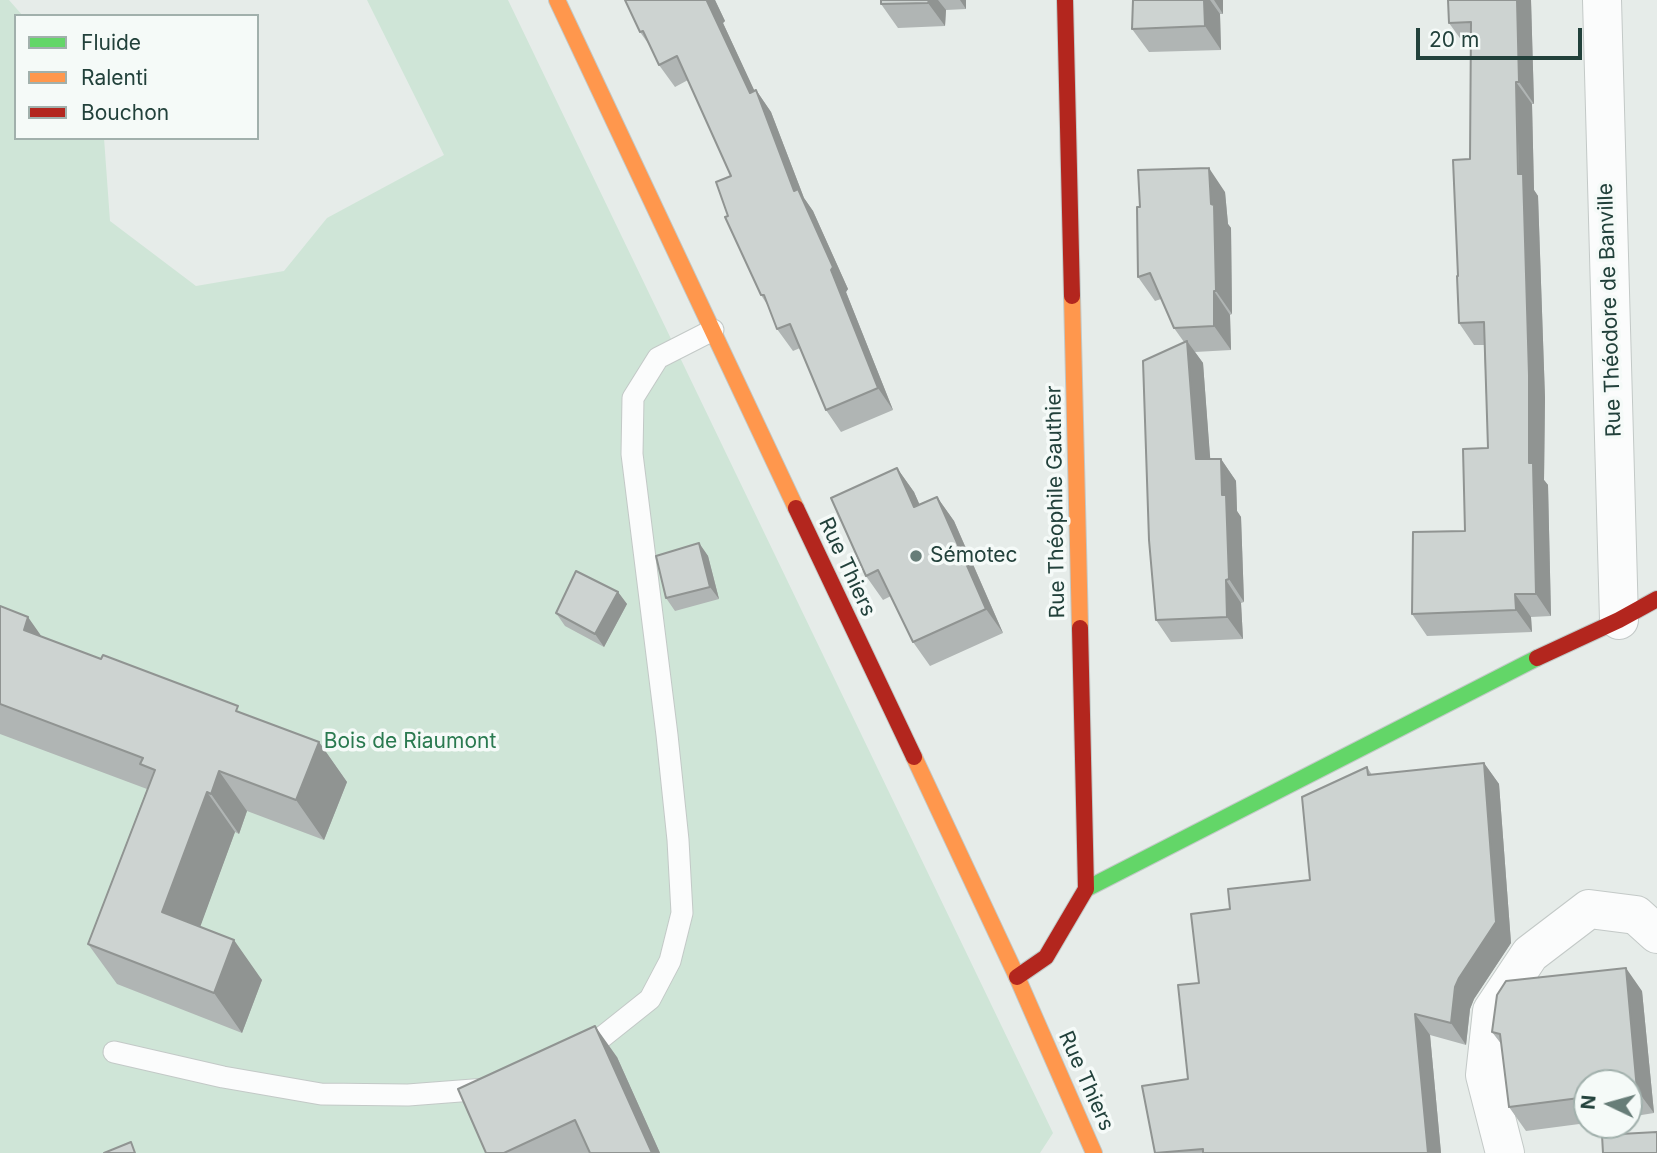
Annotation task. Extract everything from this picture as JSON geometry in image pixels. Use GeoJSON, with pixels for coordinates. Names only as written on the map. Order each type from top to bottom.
{"type":"FeatureCollection","features":[{"type":"Feature","properties":{"kind":"street","name":"Rue Thiers"},"geometry":{"type":"LineString","coordinates":[[557,0],[1017,977],[1094,1153]]}},
{"type":"Feature","properties":{"kind":"street","name":"Rue Théophile Gauthier"},"geometry":{"type":"LineString","coordinates":[[1065,0],[1086,889]]}},
{"type":"Feature","properties":{"kind":"street","name":"Rue Théodore de Banville"},"geometry":{"type":"LineString","coordinates":[[1602,0],[1619,620]]}},
{"type":"Feature","properties":{"kind":"street"},"geometry":{"type":"LineString","coordinates":[[1017,977],[1046,957],[1086,889],[1657,599]]}},
{"type":"Feature","properties":{"kind":"street"},"geometry":{"type":"LineString","coordinates":[[1504,1153],[1485,1075],[1492,1011],[1530,954],[1589,909],[1636,915],[1657,934]]}},
{"type":"Feature","properties":{"kind":"lane"},"geometry":{"type":"LineString","coordinates":[[566,1058],[591,1046],[650,999],[670,961],[682,913],[678,840],[667,735],[632,454],[633,398],[658,358],[712,330]]}},
{"type":"Feature","properties":{"kind":"lane"},"geometry":{"type":"LineString","coordinates":[[114,1052],[223,1077],[321,1094],[408,1095],[503,1088]]}},
{"type":"Feature","properties":{"kind":"green space","name":"Bois de Riaumont"},"geometry":{"type":"Polygon","coordinates":[[[0,0],[9,0],[21,14],[14,14],[14,140],[104,140],[110,221],[196,286],[284,271],[327,218],[444,155],[367,0],[508,0],[1053,1133],[1040,1153],[0,1153],[0,0]]]}},
{"type":"Feature","properties":{"kind":"building"},"geometry":{"type":"Polygon","coordinates":[[[625,0],[708,0],[750,93],[756,90],[794,191],[798,189],[833,267],[831,270],[878,388],[826,410],[790,324],[777,329],[764,295],[761,295],[725,217],[728,216],[716,182],[731,176],[677,56],[659,65],[625,0]]]}},
{"type":"Feature","properties":{"kind":"building"},"geometry":{"type":"Polygon","coordinates":[[[881,0],[929,0],[928,3],[881,4],[881,0]]]}},
{"type":"Feature","properties":{"kind":"building"},"geometry":{"type":"Polygon","coordinates":[[[1133,0],[1204,0],[1205,26],[1132,29],[1133,0]]]}},
{"type":"Feature","properties":{"kind":"building"},"geometry":{"type":"Polygon","coordinates":[[[1448,0],[1517,0],[1518,174],[1523,174],[1529,463],[1533,463],[1536,594],[1515,594],[1516,610],[1412,614],[1413,532],[1465,531],[1463,449],[1488,448],[1484,322],[1459,323],[1457,276],[1453,160],[1470,159],[1471,22],[1449,23],[1448,0]]]}},
{"type":"Feature","properties":{"kind":"building"},"geometry":{"type":"Polygon","coordinates":[[[1209,168],[1211,204],[1214,205],[1214,326],[1174,328],[1150,273],[1138,277],[1138,170],[1209,168]]]}},
{"type":"Feature","properties":{"kind":"building"},"geometry":{"type":"Polygon","coordinates":[[[1187,341],[1196,459],[1221,459],[1222,495],[1226,495],[1229,579],[1226,580],[1227,617],[1156,620],[1149,540],[1143,361],[1187,341]]]}},
{"type":"Feature","properties":{"kind":"building","name":"Sémotec"},"geometry":{"type":"Polygon","coordinates":[[[897,468],[914,507],[937,497],[986,609],[913,642],[878,570],[866,576],[831,498],[897,468]]]}},
{"type":"Feature","properties":{"kind":"building"},"geometry":{"type":"Polygon","coordinates":[[[699,543],[710,587],[666,598],[656,556],[699,543]]]}},
{"type":"Feature","properties":{"kind":"building"},"geometry":{"type":"Polygon","coordinates":[[[576,571],[618,592],[595,634],[556,613],[576,571]]]}},
{"type":"Feature","properties":{"kind":"building"},"geometry":{"type":"Polygon","coordinates":[[[0,606],[28,617],[24,630],[101,659],[103,655],[238,706],[236,711],[319,742],[296,800],[219,771],[211,794],[207,792],[162,912],[234,940],[214,993],[88,944],[155,770],[140,764],[143,758],[0,704],[0,606]]]}},
{"type":"Feature","properties":{"kind":"building"},"geometry":{"type":"Polygon","coordinates":[[[1484,763],[1496,922],[1459,978],[1455,987],[1451,1023],[1415,1014],[1428,1153],[1203,1153],[1203,1149],[1155,1153],[1142,1086],[1188,1079],[1178,985],[1199,983],[1191,914],[1230,909],[1228,889],[1310,880],[1302,797],[1367,767],[1368,775],[1484,763]]]}},
{"type":"Feature","properties":{"kind":"building"},"geometry":{"type":"Polygon","coordinates":[[[1626,968],[1635,1069],[1573,1069],[1573,1099],[1509,1107],[1500,1034],[1492,1032],[1497,995],[1506,981],[1626,968]]]}},
{"type":"Feature","properties":{"kind":"building"},"geometry":{"type":"Polygon","coordinates":[[[595,1026],[652,1153],[590,1153],[575,1120],[504,1153],[486,1153],[458,1089],[595,1026]]]}},
{"type":"Feature","properties":{"kind":"building"},"geometry":{"type":"Polygon","coordinates":[[[1657,1132],[1657,1153],[1603,1153],[1602,1139],[1643,1139],[1643,1133],[1657,1132]]]}},
{"type":"Feature","properties":{"kind":"building"},"geometry":{"type":"Polygon","coordinates":[[[131,1142],[135,1153],[104,1153],[131,1142]]]}},
{"type":"Feature","properties":{"kind":"traffic: fast"},"geometry":{"type":"LineString","coordinates":[[1086,889],[1537,658]]}},
{"type":"Feature","properties":{"kind":"traffic: slow"},"geometry":{"type":"LineString","coordinates":[[557,0],[796,508]]}},
{"type":"Feature","properties":{"kind":"traffic: slow"},"geometry":{"type":"LineString","coordinates":[[1072,296],[1080,628]]}},
{"type":"Feature","properties":{"kind":"traffic: slow"},"geometry":{"type":"LineString","coordinates":[[914,757],[1017,977],[1094,1153]]}},
{"type":"Feature","properties":{"kind":"traffic: jam"},"geometry":{"type":"LineString","coordinates":[[1065,0],[1072,296]]}},
{"type":"Feature","properties":{"kind":"traffic: jam"},"geometry":{"type":"LineString","coordinates":[[796,508],[914,757]]}},
{"type":"Feature","properties":{"kind":"traffic: jam"},"geometry":{"type":"LineString","coordinates":[[1537,658],[1657,599]]}},
{"type":"Feature","properties":{"kind":"traffic: jam"},"geometry":{"type":"LineString","coordinates":[[1017,977],[1046,957],[1086,889],[1080,628]]}},
{"type":"Feature","properties":{"kind":"place","name":"Sémotec"},"geometry":{"type":"Point","coordinates":[916,556]}}]}
